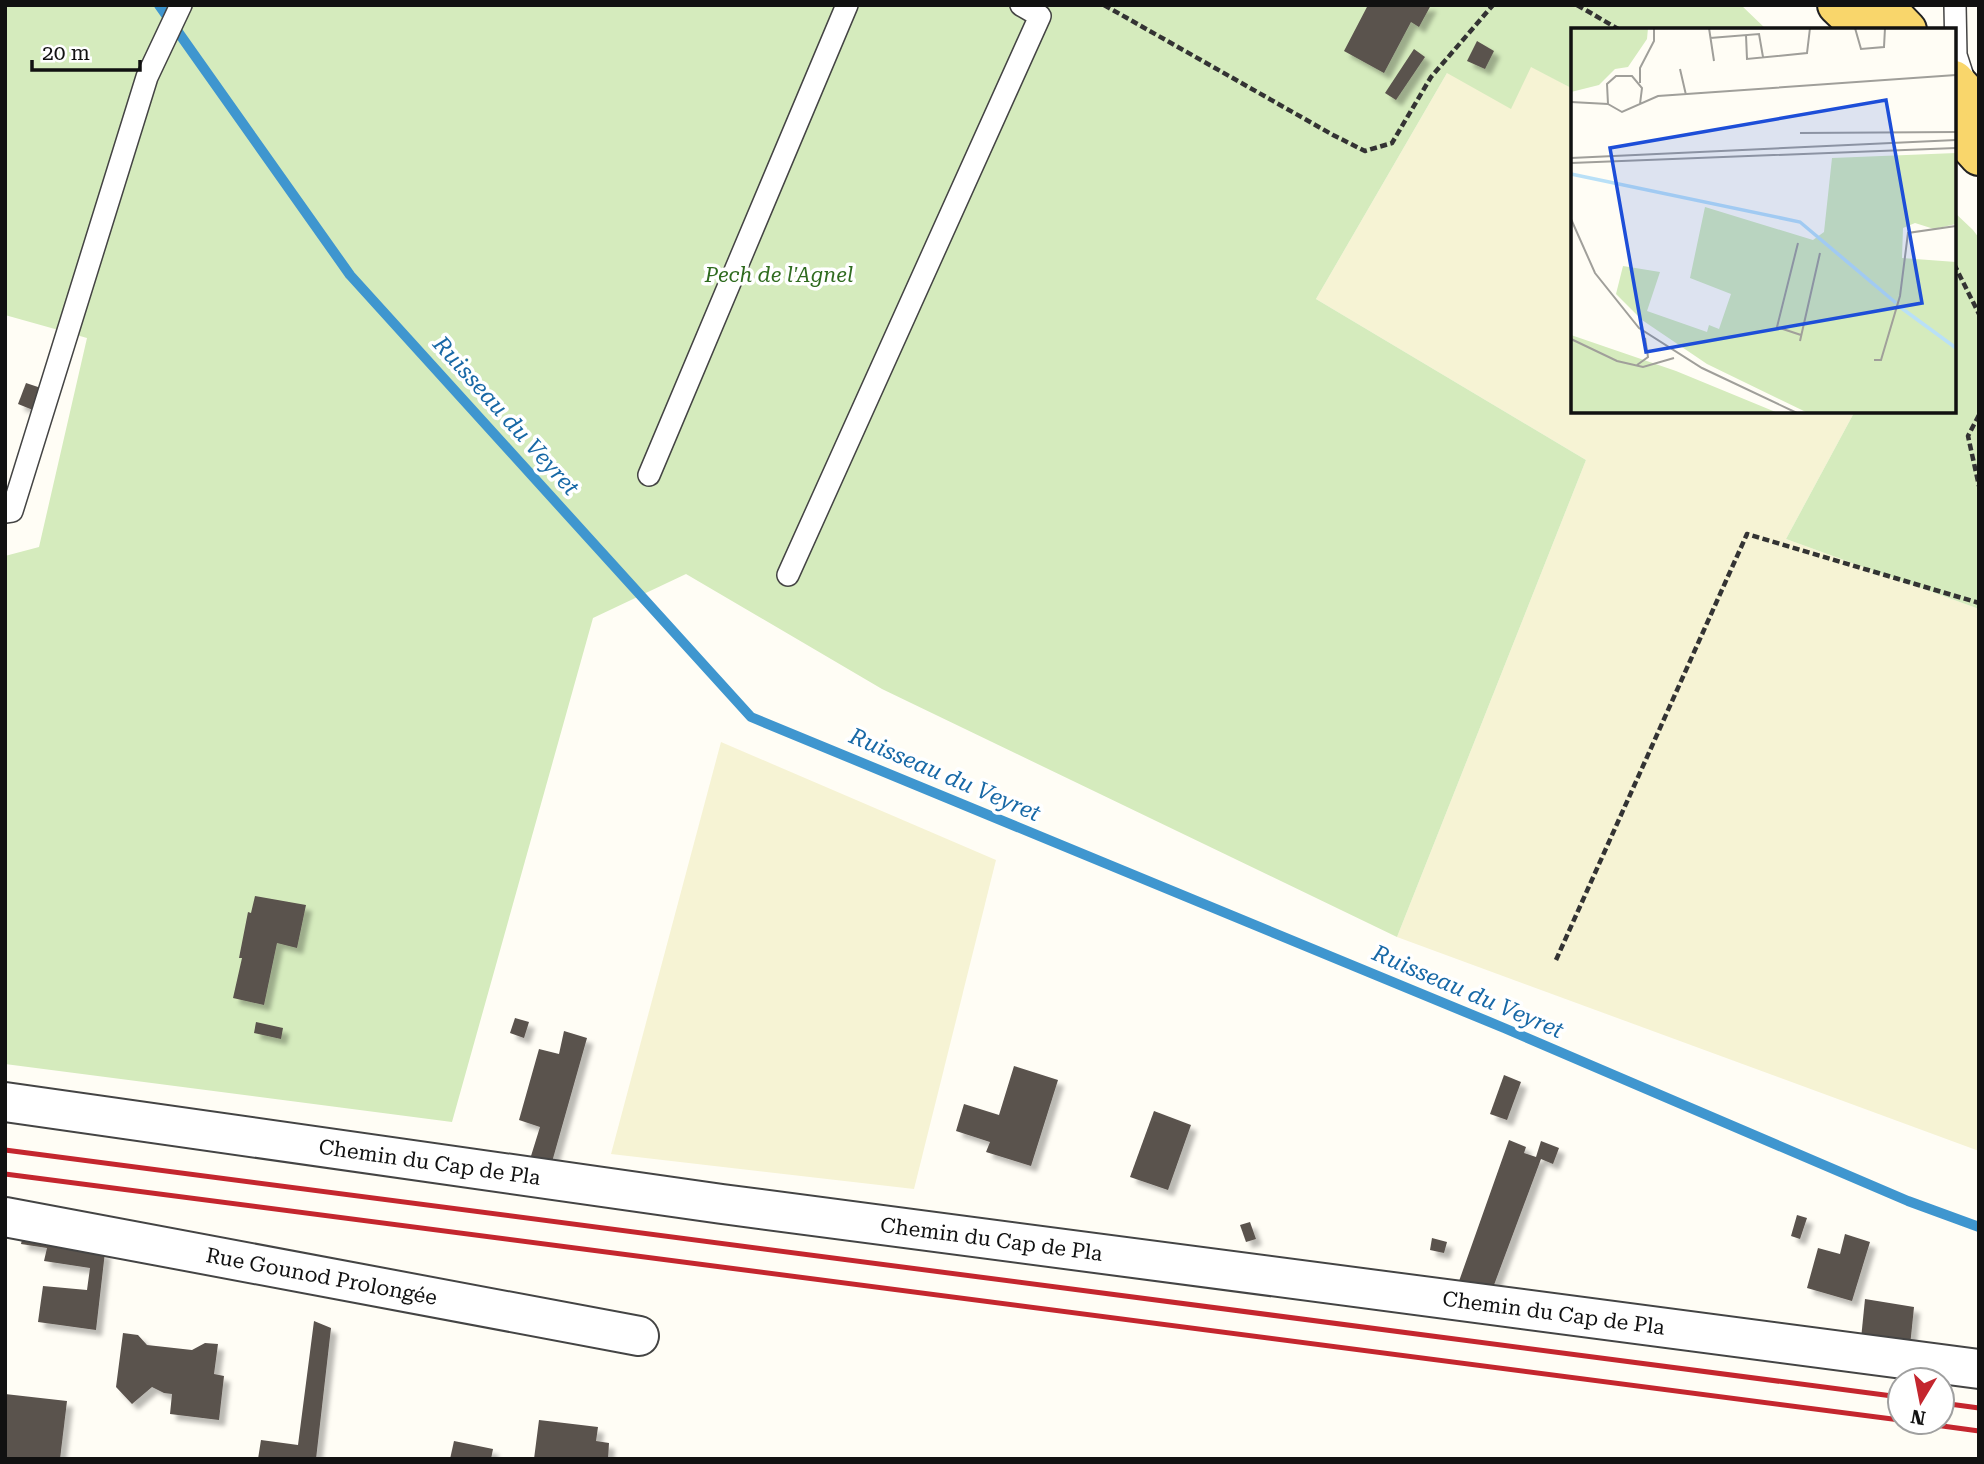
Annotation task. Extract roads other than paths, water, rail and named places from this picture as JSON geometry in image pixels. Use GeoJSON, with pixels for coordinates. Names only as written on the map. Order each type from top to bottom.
{"type":"FeatureCollection","features":[{"type":"Feature","properties":{"kind":"main road"},"geometry":{"type":"LineString","coordinates":[[1837,5],[1861,28]]}},
{"type":"Feature","properties":{"kind":"main road"},"geometry":{"type":"LineString","coordinates":[[1883,5],[1905,28]]}},
{"type":"Feature","properties":{"kind":"main road"},"geometry":{"type":"LineString","coordinates":[[1964,103],[1979,156]]}},
{"type":"Feature","properties":{"kind":"street","name":"Chemin du Cap de Pla"},"geometry":{"type":"LineString","coordinates":[[5,1102],[722,1204],[1979,1370]]}},
{"type":"Feature","properties":{"kind":"street","name":"Rue Gounod Prolongée"},"geometry":{"type":"LineString","coordinates":[[5,1217],[639,1336]]}},
{"type":"Feature","properties":{"kind":"lane"},"geometry":{"type":"LineString","coordinates":[[5,512],[12,511],[147,77],[181,5]]}},
{"type":"Feature","properties":{"kind":"lane"},"geometry":{"type":"LineString","coordinates":[[649,475],[847,5]]}},
{"type":"Feature","properties":{"kind":"lane"},"geometry":{"type":"LineString","coordinates":[[788,575],[1040,16],[1021,5]]}},
{"type":"Feature","properties":{"kind":"lane"},"geometry":{"type":"LineString","coordinates":[[1955,5],[1955,28]]}},
{"type":"Feature","properties":{"kind":"lane"},"geometry":{"type":"LineString","coordinates":[[1956,55],[1964,103]]}},
{"type":"Feature","properties":{"kind":"waterway","name":"Ruisseau du Veyret"},"geometry":{"type":"LineString","coordinates":[[159,5],[350,275],[751,717],[1504,1028],[1908,1201],[1979,1227]]}},
{"type":"Feature","properties":{"kind":"railway"},"geometry":{"type":"LineString","coordinates":[[5,1150],[1886,1395]]}},
{"type":"Feature","properties":{"kind":"railway"},"geometry":{"type":"LineString","coordinates":[[5,1174],[1886,1418]]}},
{"type":"Feature","properties":{"kind":"railway"},"geometry":{"type":"LineString","coordinates":[[1956,1405],[1979,1408]]}},
{"type":"Feature","properties":{"kind":"railway"},"geometry":{"type":"LineString","coordinates":[[1956,1428],[1979,1431]]}},
{"type":"Feature","properties":{"kind":"park label","name":"Pech de l'Agnel"},"geometry":{"type":"Point","coordinates":[779,275]}}]}
